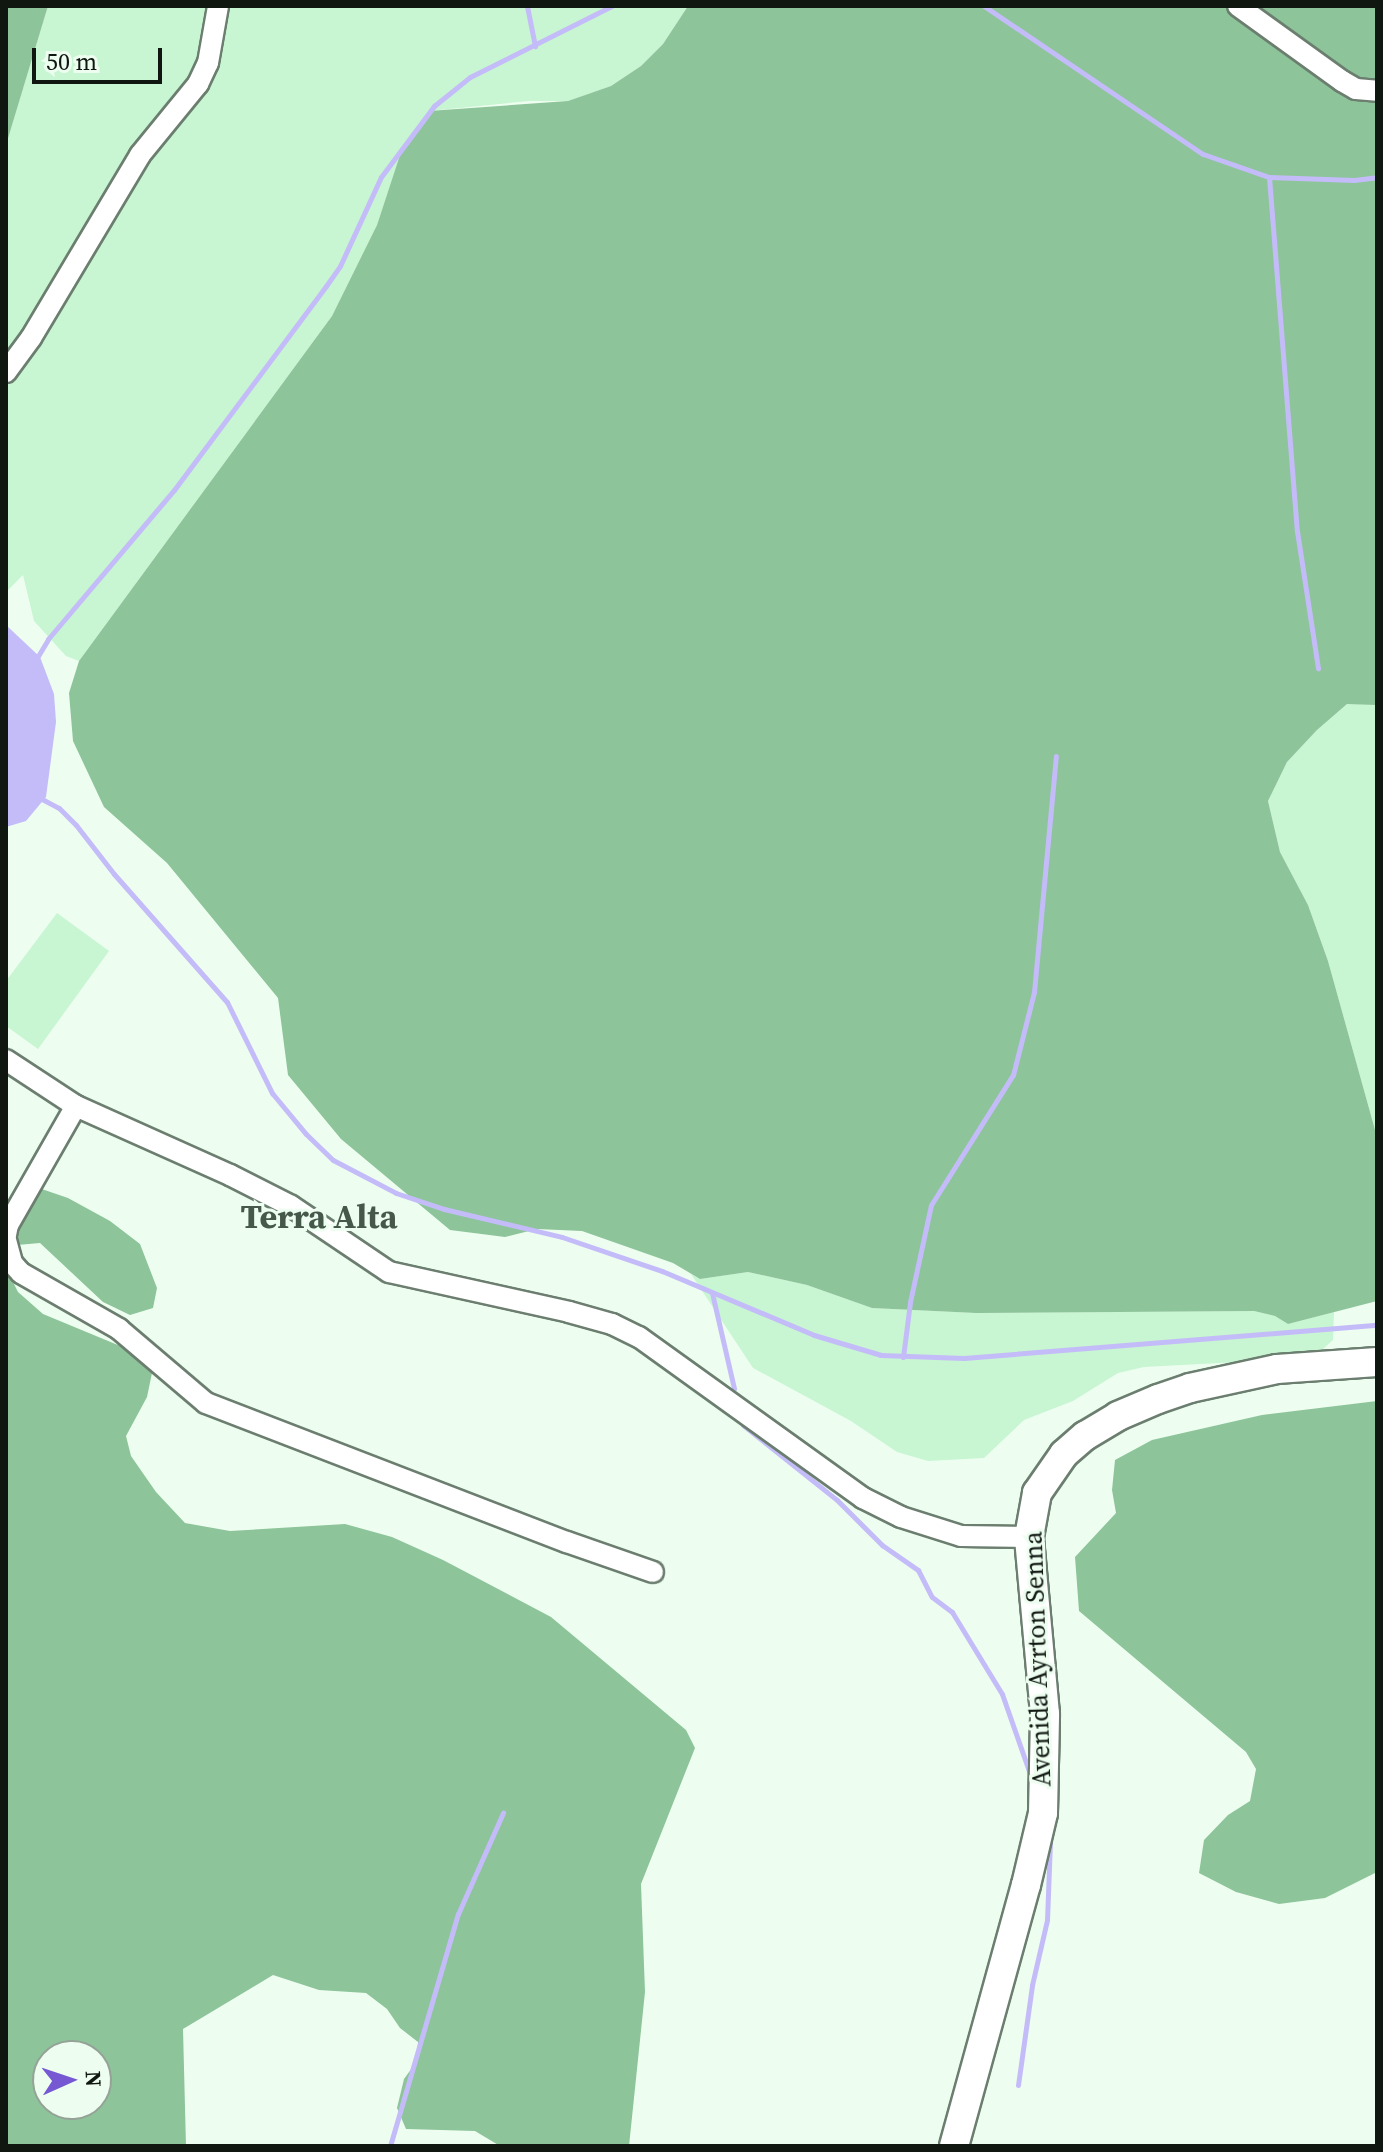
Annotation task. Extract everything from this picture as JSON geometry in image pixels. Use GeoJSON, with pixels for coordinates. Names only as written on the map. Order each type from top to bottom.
{"type":"FeatureCollection","features":[{"type":"Feature","properties":{"kind":"street"},"geometry":{"type":"LineString","coordinates":[[6,372],[31,338],[140,155],[198,84],[208,63],[218,6]]}},
{"type":"Feature","properties":{"kind":"street"},"geometry":{"type":"LineString","coordinates":[[1238,6],[1342,81],[1356,89],[1377,91]]}},
{"type":"Feature","properties":{"kind":"street"},"geometry":{"type":"LineString","coordinates":[[6,1060],[76,1106],[291,1206],[389,1272],[569,1312],[612,1324],[639,1337],[863,1498],[901,1517],[961,1536],[1029,1537]]}},
{"type":"Feature","properties":{"kind":"street"},"geometry":{"type":"LineString","coordinates":[[76,1106],[8,1225],[6,1238],[12,1263],[21,1273],[130,1337],[206,1403],[653,1572]]}},
{"type":"Feature","properties":{"kind":"street","name":"Avenida Ayrton Senna"},"geometry":{"type":"LineString","coordinates":[[954,2146],[1043,1813],[1045,1714],[1029,1537],[1037,1493],[1047,1475],[1085,1436],[1118,1416],[1190,1388],[1235,1377],[1325,1364],[1377,1362]]}},
{"type":"Feature","properties":{"kind":"green space"},"geometry":{"type":"Polygon","coordinates":[[[6,6],[48,6],[6,145],[6,6]]]}},
{"type":"Feature","properties":{"kind":"green space"},"geometry":{"type":"Polygon","coordinates":[[[48,6],[688,6],[663,44],[641,66],[611,86],[568,101],[529,101],[429,111],[400,155],[377,225],[332,316],[79,661],[66,656],[34,621],[23,575],[6,592],[6,145],[48,6]]]}},
{"type":"Feature","properties":{"kind":"green space"},"geometry":{"type":"Polygon","coordinates":[[[688,6],[1377,6],[1377,705],[1347,704],[1317,730],[1287,762],[1268,801],[1280,852],[1308,905],[1328,961],[1377,1137],[1377,1301],[1288,1324],[1275,1316],[1254,1311],[976,1313],[872,1308],[807,1285],[748,1272],[700,1279],[673,1263],[582,1231],[537,1229],[505,1237],[450,1230],[341,1139],[288,1075],[278,998],[167,863],[104,807],[73,741],[69,693],[79,661],[332,316],[377,225],[400,155],[429,111],[568,101],[611,86],[641,66],[663,44],[688,6]]]}},
{"type":"Feature","properties":{"kind":"green space"},"geometry":{"type":"Polygon","coordinates":[[[1347,704],[1377,705],[1377,1137],[1328,961],[1308,905],[1280,852],[1268,801],[1287,762],[1317,730],[1347,704]]]}},
{"type":"Feature","properties":{"kind":"green space"},"geometry":{"type":"Polygon","coordinates":[[[57,913],[109,951],[38,1049],[6,1026],[6,981],[57,913]]]}},
{"type":"Feature","properties":{"kind":"green space"},"geometry":{"type":"Polygon","coordinates":[[[27,1184],[68,1198],[110,1221],[140,1244],[157,1288],[153,1308],[130,1315],[103,1302],[40,1243],[17,1245],[6,1257],[6,1206],[11,1205],[27,1184]]]}},
{"type":"Feature","properties":{"kind":"green space"},"geometry":{"type":"Polygon","coordinates":[[[6,1268],[18,1292],[43,1314],[125,1348],[152,1373],[147,1397],[126,1436],[131,1456],[156,1492],[185,1523],[230,1531],[345,1524],[392,1537],[551,1617],[686,1730],[695,1748],[641,1884],[645,1992],[629,2146],[500,2146],[475,2131],[406,2129],[397,2108],[404,2079],[417,2061],[418,2042],[400,2028],[387,2009],[366,1993],[319,1990],[273,1975],[183,2029],[186,2146],[6,2146],[6,1268]]]}},
{"type":"Feature","properties":{"kind":"green space"},"geometry":{"type":"Polygon","coordinates":[[[748,1272],[807,1285],[872,1308],[976,1313],[1254,1311],[1275,1316],[1288,1324],[1334,1312],[1333,1340],[1313,1358],[1144,1367],[1118,1373],[1073,1401],[1024,1420],[984,1458],[928,1461],[897,1452],[851,1421],[753,1368],[691,1274],[700,1279],[748,1272]]]}},
{"type":"Feature","properties":{"kind":"green space"},"geometry":{"type":"Polygon","coordinates":[[[1377,1401],[1377,1872],[1325,1898],[1279,1904],[1236,1892],[1199,1873],[1204,1840],[1228,1815],[1250,1801],[1256,1769],[1246,1752],[1079,1611],[1075,1557],[1116,1513],[1112,1490],[1115,1460],[1152,1440],[1262,1415],[1377,1401]]]}},
{"type":"Feature","properties":{"kind":"shaded area"},"geometry":{"type":"Polygon","coordinates":[[[6,625],[40,657],[54,694],[56,722],[46,797],[26,821],[6,827],[6,625]]]}},
{"type":"Feature","properties":{"kind":"waterway"},"geometry":{"type":"LineString","coordinates":[[527,6],[535,46]]}},
{"type":"Feature","properties":{"kind":"waterway"},"geometry":{"type":"LineString","coordinates":[[35,661],[48,639],[174,490],[326,286],[340,266],[381,177],[434,106],[470,77],[612,6]]}},
{"type":"Feature","properties":{"kind":"waterway"},"geometry":{"type":"LineString","coordinates":[[984,6],[1203,154],[1269,177],[1354,180],[1377,177]]}},
{"type":"Feature","properties":{"kind":"waterway"},"geometry":{"type":"LineString","coordinates":[[1269,177],[1297,531],[1318,668]]}},
{"type":"Feature","properties":{"kind":"waterway"},"geometry":{"type":"LineString","coordinates":[[903,1357],[910,1302],[931,1205],[1013,1075],[1034,992],[1056,756]]}},
{"type":"Feature","properties":{"kind":"waterway"},"geometry":{"type":"LineString","coordinates":[[40,798],[59,808],[76,825],[114,874],[227,1002],[272,1093],[306,1134],[333,1160],[396,1193],[444,1209],[562,1237],[662,1271],[814,1335],[881,1355],[964,1358],[1377,1325]]}},
{"type":"Feature","properties":{"kind":"waterway"},"geometry":{"type":"LineString","coordinates":[[712,1293],[734,1388]]}},
{"type":"Feature","properties":{"kind":"waterway"},"geometry":{"type":"LineString","coordinates":[[743,1425],[837,1500],[882,1545],[918,1570],[932,1597],[952,1612],[1002,1694],[1031,1777]]}},
{"type":"Feature","properties":{"kind":"waterway"},"geometry":{"type":"LineString","coordinates":[[390,2146],[458,1914],[503,1813]]}},
{"type":"Feature","properties":{"kind":"waterway"},"geometry":{"type":"LineString","coordinates":[[1018,2085],[1032,1985],[1047,1920],[1050,1841]]}},
{"type":"Feature","properties":{"kind":"district","name":"Terra Alta"},"geometry":{"type":"Point","coordinates":[319,1217]}}]}
